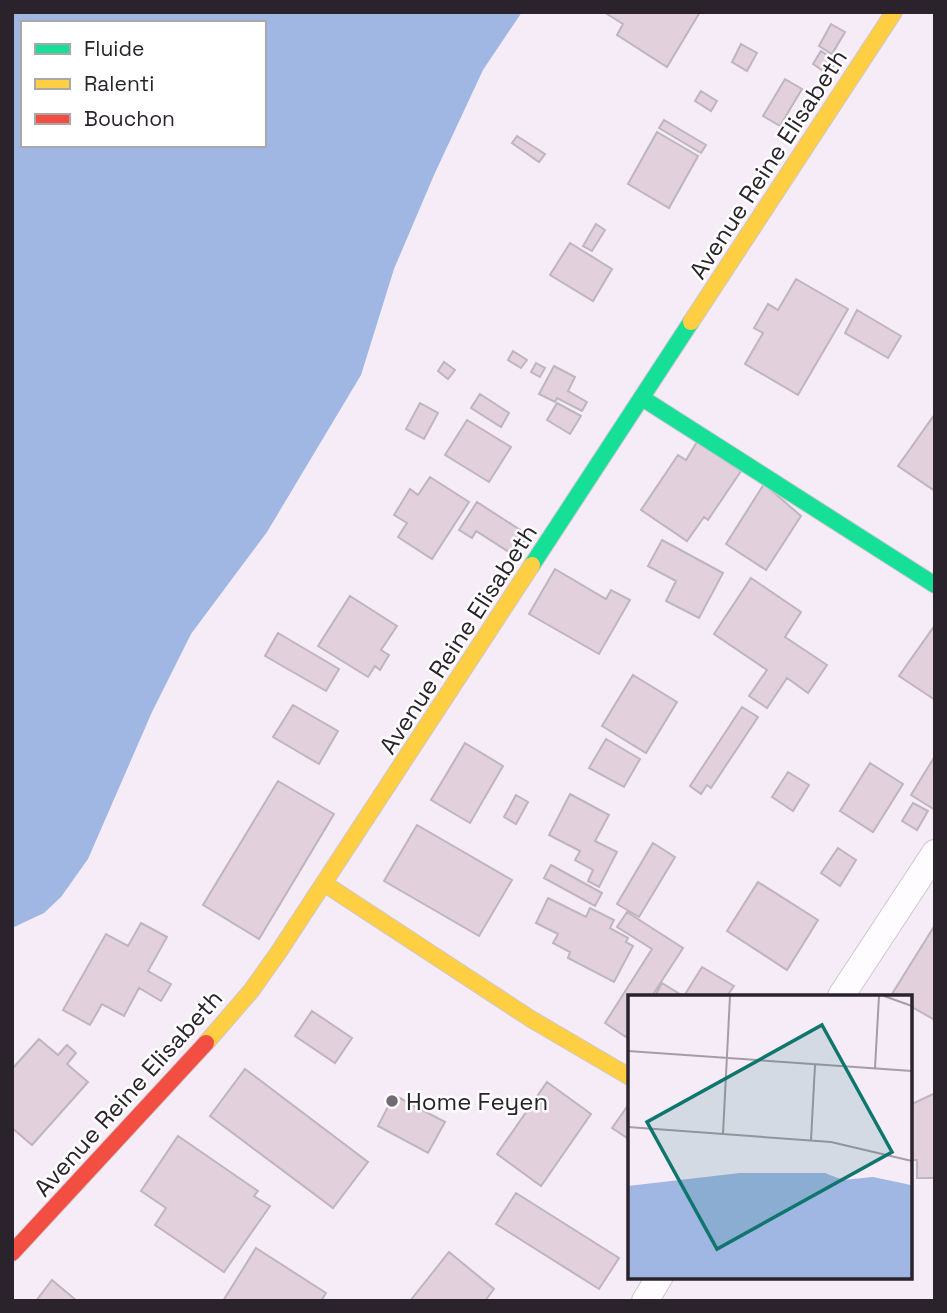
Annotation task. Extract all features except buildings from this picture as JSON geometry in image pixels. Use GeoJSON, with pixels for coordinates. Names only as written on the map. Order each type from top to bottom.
{"type":"FeatureCollection","features":[{"type":"Feature","properties":{"kind":"street","name":"Avenue Reine Elisabeth"},"geometry":{"type":"LineString","coordinates":[[12,1253],[244,1000],[325,884],[894,12]]}},
{"type":"Feature","properties":{"kind":"street"},"geometry":{"type":"LineString","coordinates":[[642,398],[935,585]]}},
{"type":"Feature","properties":{"kind":"street"},"geometry":{"type":"LineString","coordinates":[[842,995],[935,853]]}},
{"type":"Feature","properties":{"kind":"street"},"geometry":{"type":"LineString","coordinates":[[325,884],[531,1018],[628,1076]]}},
{"type":"Feature","properties":{"kind":"street"},"geometry":{"type":"LineString","coordinates":[[645,1301],[659,1278]]}},
{"type":"Feature","properties":{"kind":"water"},"geometry":{"type":"Polygon","coordinates":[[[12,12],[522,12],[483,70],[434,175],[394,269],[361,375],[267,532],[191,634],[152,712],[88,859],[61,897],[44,913],[12,928],[12,12]]]}},
{"type":"Feature","properties":{"kind":"traffic: fast"},"geometry":{"type":"LineString","coordinates":[[532,565],[691,322]]}},
{"type":"Feature","properties":{"kind":"traffic: fast"},"geometry":{"type":"LineString","coordinates":[[642,398],[935,585]]}},
{"type":"Feature","properties":{"kind":"traffic: slow"},"geometry":{"type":"LineString","coordinates":[[691,322],[894,12]]}},
{"type":"Feature","properties":{"kind":"traffic: slow"},"geometry":{"type":"LineString","coordinates":[[206,1043],[251,991],[278,953],[532,565]]}},
{"type":"Feature","properties":{"kind":"traffic: slow"},"geometry":{"type":"LineString","coordinates":[[325,884],[531,1019],[628,1076]]}},
{"type":"Feature","properties":{"kind":"traffic: jam"},"geometry":{"type":"LineString","coordinates":[[12,1253],[206,1043]]}},
{"type":"Feature","properties":{"kind":"place","name":"Home Feyen"},"geometry":{"type":"Point","coordinates":[392,1101]}}]}
